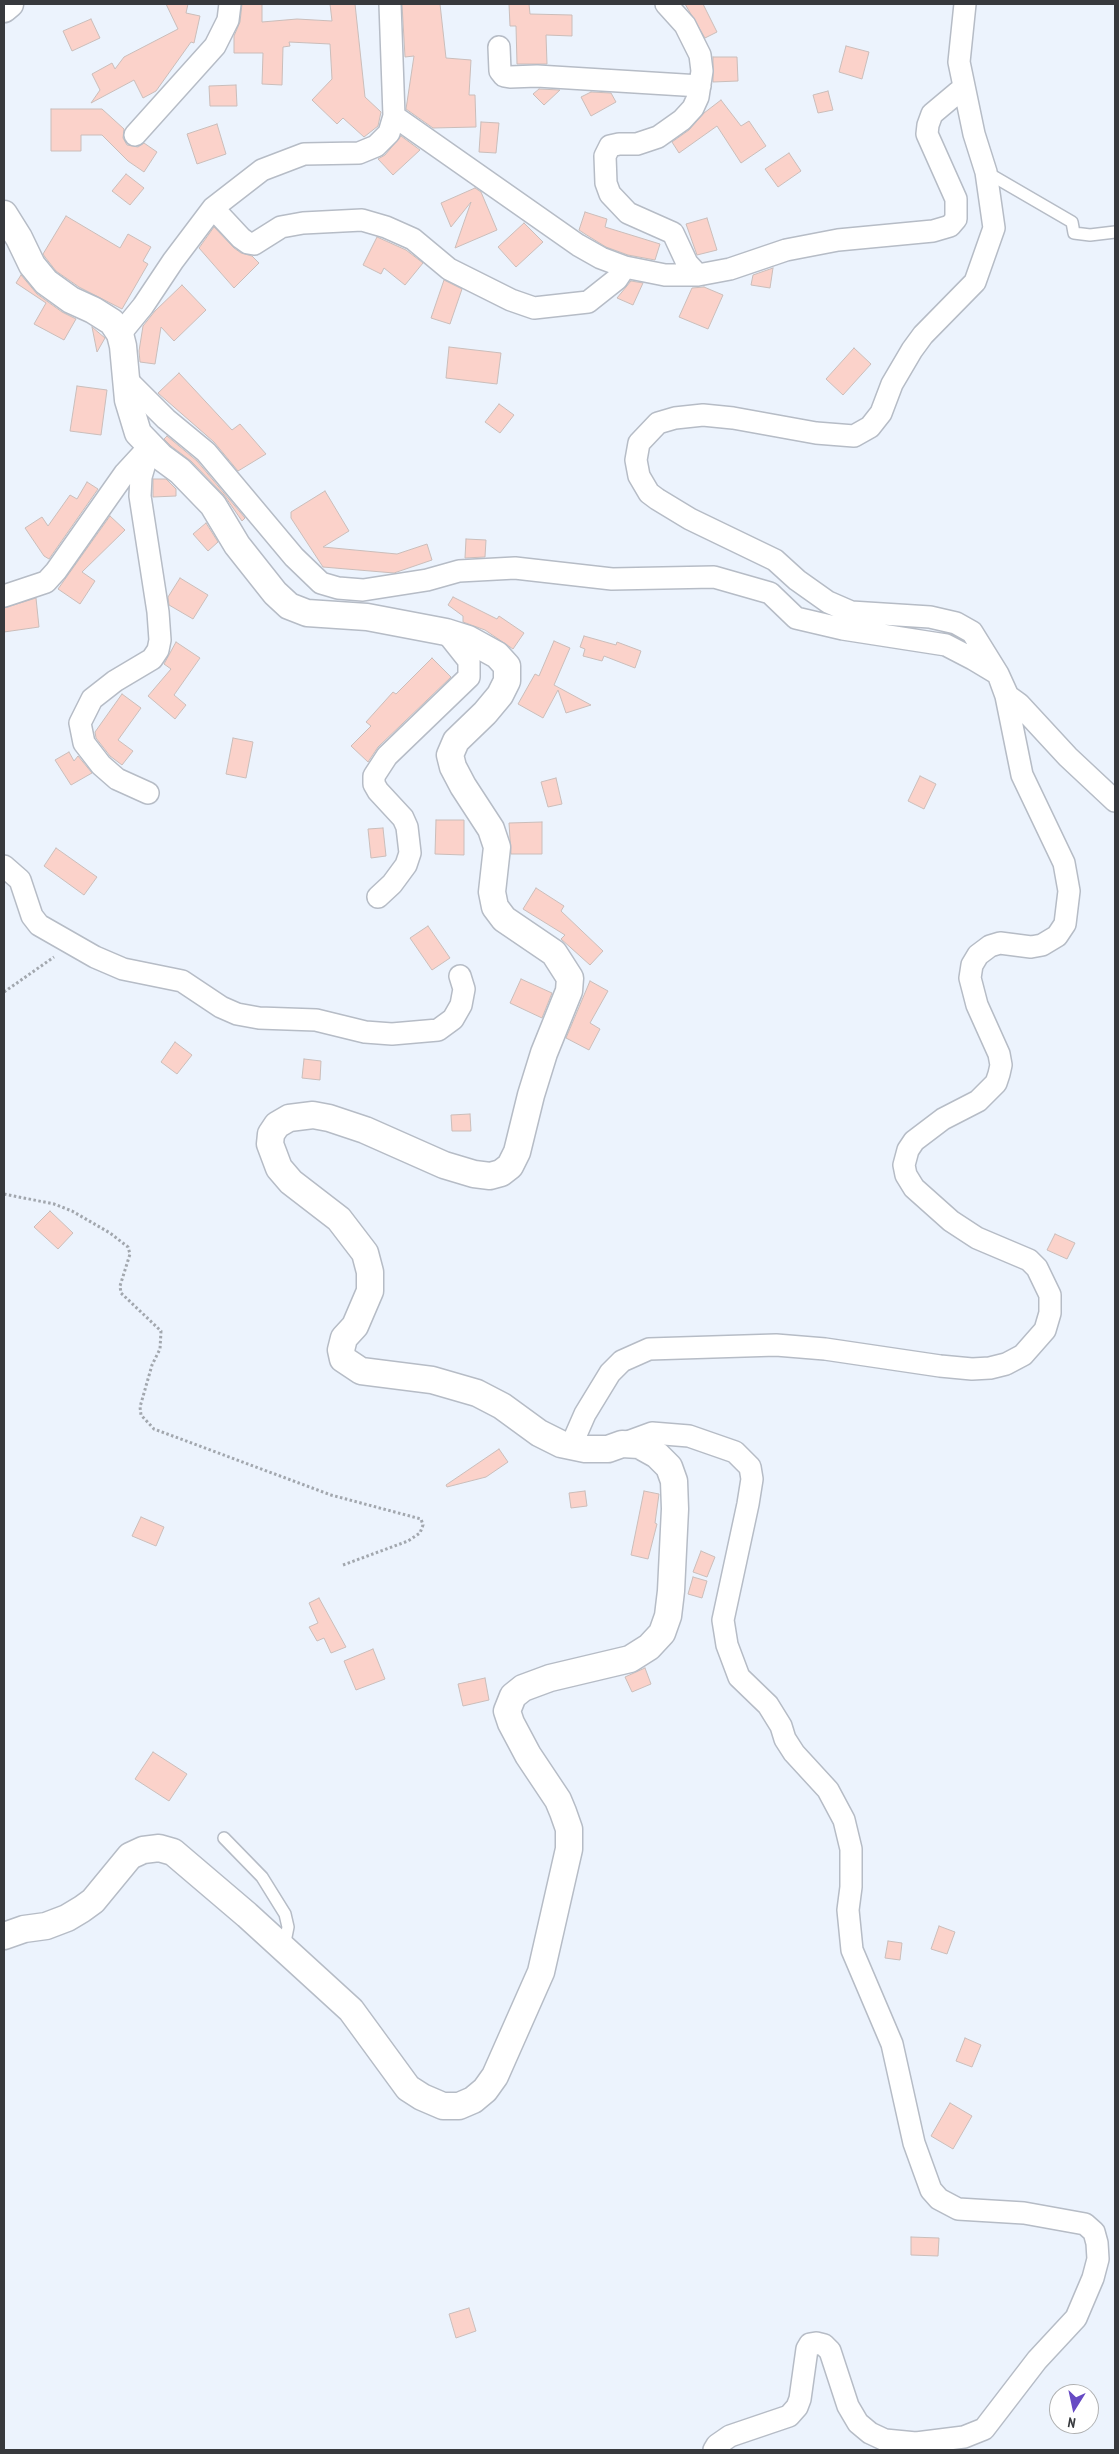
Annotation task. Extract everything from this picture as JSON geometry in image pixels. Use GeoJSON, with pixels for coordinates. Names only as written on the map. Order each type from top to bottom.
{"type":"FeatureCollection","features":[{"type":"Feature","properties":{"kind":"street"},"geometry":{"type":"LineString","coordinates":[[4,9],[10,4]]}},
{"type":"Feature","properties":{"kind":"street"},"geometry":{"type":"LineString","coordinates":[[135,134],[215,46],[228,20],[230,4]]}},
{"type":"Feature","properties":{"kind":"street"},"geometry":{"type":"LineString","coordinates":[[120,334],[143,306],[173,261],[213,208],[262,170],[282,160],[304,154],[359,153],[376,146],[389,133],[394,116],[390,4]]}},
{"type":"Feature","properties":{"kind":"street"},"geometry":{"type":"LineString","coordinates":[[666,4],[685,25],[700,55],[700,86],[693,108],[682,120],[649,141],[610,146],[606,151],[604,165],[606,183],[618,203],[638,219],[673,233],[687,263],[698,275]]}},
{"type":"Feature","properties":{"kind":"street"},"geometry":{"type":"LineString","coordinates":[[965,4],[959,62],[963,88],[986,172],[994,228],[974,282],[923,335],[912,350],[892,384],[881,413],[870,427],[854,436],[839,436],[733,418],[703,415],[675,418],[658,423],[639,442],[636,460],[639,476],[648,493],[690,519],[776,560],[797,580],[828,602],[851,612],[930,616],[956,623],[972,632],[998,674],[1008,696],[1019,704],[1068,757],[1115,801]]}},
{"type":"Feature","properties":{"kind":"street"},"geometry":{"type":"LineString","coordinates":[[499,47],[500,72],[504,76],[537,76],[700,86]]}},
{"type":"Feature","properties":{"kind":"street"},"geometry":{"type":"LineString","coordinates":[[394,116],[578,245],[625,268],[665,276],[698,275],[730,269],[786,250],[821,243],[932,232],[950,226],[956,220],[956,200],[927,134],[932,114],[963,88]]}},
{"type":"Feature","properties":{"kind":"street"},"geometry":{"type":"LineString","coordinates":[[213,208],[242,238],[248,243],[254,244],[281,227],[303,223],[362,220],[386,227],[413,239],[449,269],[511,300],[534,308],[588,302],[617,279],[625,268]]}},
{"type":"Feature","properties":{"kind":"street"},"geometry":{"type":"LineString","coordinates":[[4,214],[19,238],[32,265],[46,282],[71,300],[93,310],[112,322],[120,334],[128,400],[138,433],[150,446],[180,471],[213,505],[248,559],[275,593],[289,606],[307,613],[367,617],[446,632],[468,639],[497,656],[507,666],[507,681],[500,695],[485,713],[456,741],[450,755],[453,767],[463,786],[491,829],[497,847],[492,892],[495,907],[504,919],[554,953],[570,978],[569,990],[544,1052],[517,1152],[510,1166],[501,1173],[490,1176],[474,1174],[444,1165],[365,1130],[313,1115],[289,1118],[277,1125],[271,1134],[270,1144],[279,1168],[291,1182],[339,1219],[365,1254],[370,1272],[370,1291],[355,1326],[344,1338],[340,1350],[343,1359],[361,1370],[377,1374],[432,1380],[477,1393],[502,1406],[539,1433],[561,1444],[608,1449],[652,1433],[689,1436],[735,1452],[750,1467],[752,1479],[748,1504],[722,1620],[727,1645],[739,1677],[749,1690],[768,1705],[794,1753],[828,1790],[844,1820],[851,1849],[851,1887],[848,1910],[852,1950],[892,2044],[914,2143],[931,2190],[939,2199],[958,2209],[1024,2213],[1085,2224],[1094,2232],[1098,2259],[1094,2278],[1076,2318],[1037,2360],[984,2429],[964,2437],[916,2443],[885,2440],[870,2433],[858,2423],[848,2406],[830,2351],[824,2345],[810,2344],[804,2357],[800,2399],[797,2407],[789,2416],[730,2436],[717,2445],[714,2450]]}},
{"type":"Feature","properties":{"kind":"street"},"geometry":{"type":"LineString","coordinates":[[126,379],[166,419],[206,452],[294,557],[321,583],[338,588],[363,590],[427,580],[459,571],[515,568],[612,579],[714,577],[770,593],[796,618],[844,629],[946,645],[998,674],[1006,696],[1022,775],[1064,863],[1069,892],[1065,924],[1057,936],[1042,945],[1031,947],[1000,943],[990,946],[978,955],[972,965],[970,978],[977,1005],[999,1054],[1001,1065],[996,1083],[978,1101],[944,1119],[914,1141],[908,1150],[904,1165],[906,1175],[914,1188],[951,1221],[977,1238],[1029,1260],[1037,1268],[1050,1295],[1050,1313],[1045,1330],[1023,1355],[1006,1364],[972,1369],[825,1349],[776,1345],[649,1349],[622,1361],[610,1373],[585,1414],[571,1446]]}},
{"type":"Feature","properties":{"kind":"street"},"geometry":{"type":"LineString","coordinates":[[4,596],[46,582],[56,571],[125,473],[150,446]]}},
{"type":"Feature","properties":{"kind":"street"},"geometry":{"type":"LineString","coordinates":[[148,793],[117,779],[101,765],[84,743],[80,723],[92,699],[115,681],[152,659],[158,650],[160,640],[158,612],[140,496],[141,477],[150,446]]}},
{"type":"Feature","properties":{"kind":"street"},"geometry":{"type":"LineString","coordinates":[[378,897],[392,884],[406,865],[410,852],[407,827],[403,818],[378,791],[374,784],[374,776],[387,756],[469,677],[469,661],[446,632]]}},
{"type":"Feature","properties":{"kind":"street"},"geometry":{"type":"LineString","coordinates":[[4,866],[20,880],[32,916],[39,925],[95,957],[122,969],[182,981],[221,1007],[237,1014],[259,1018],[316,1020],[365,1032],[392,1034],[438,1030],[453,1019],[461,1005],[464,989],[460,976]]}},
{"type":"Feature","properties":{"kind":"street"},"geometry":{"type":"LineString","coordinates":[[4,1936],[66,1918],[93,1901],[130,1856],[143,1850],[159,1848],[173,1852],[198,1871],[350,2010],[408,2088],[422,2097],[443,2106],[459,2106],[473,2100],[485,2090],[495,2076],[541,1972],[569,1849],[569,1829],[563,1812],[511,1723],[507,1711],[513,1696],[523,1688],[550,1678],[630,1659],[649,1647],[662,1633],[668,1616],[672,1591],[676,1510],[674,1481],[669,1467],[657,1454],[639,1445],[622,1444]]}},
{"type":"Feature","properties":{"kind":"lane"},"geometry":{"type":"LineString","coordinates":[[986,172],[1072,222],[1074,233],[1090,235],[1115,232]]}},
{"type":"Feature","properties":{"kind":"lane"},"geometry":{"type":"LineString","coordinates":[[224,1838],[262,1877],[286,1914],[288,1927],[284,1948]]}},
{"type":"Feature","properties":{"kind":"path"},"geometry":{"type":"LineString","coordinates":[[4,992],[43,963],[76,945]]}},
{"type":"Feature","properties":{"kind":"path"},"geometry":{"type":"LineString","coordinates":[[4,1194],[54,1204],[72,1211],[110,1233],[128,1247],[130,1254],[120,1286],[121,1293],[161,1331],[160,1349],[152,1365],[140,1407],[141,1415],[150,1426],[331,1495],[421,1519],[423,1525],[420,1533],[408,1541],[343,1565]]}},
{"type":"Feature","properties":{"kind":"building"},"geometry":{"type":"Polygon","coordinates":[[[166,4],[188,4],[186,13],[200,16],[194,43],[191,42],[156,91],[143,98],[134,80],[91,103],[100,90],[92,74],[112,63],[115,69],[124,57],[178,29],[166,4]]]}},
{"type":"Feature","properties":{"kind":"building"},"geometry":{"type":"Polygon","coordinates":[[[242,4],[262,4],[262,22],[297,19],[332,21],[330,4],[355,4],[365,97],[381,112],[378,126],[364,137],[343,118],[337,124],[312,100],[332,79],[330,44],[289,42],[290,46],[283,47],[282,85],[262,84],[263,53],[234,53],[234,36],[240,22],[242,4]]]}},
{"type":"Feature","properties":{"kind":"building"},"geometry":{"type":"Polygon","coordinates":[[[402,4],[440,4],[446,58],[471,60],[469,95],[475,95],[476,127],[433,128],[406,109],[414,56],[405,57],[402,4]]]}},
{"type":"Feature","properties":{"kind":"building"},"geometry":{"type":"Polygon","coordinates":[[[509,4],[529,4],[530,14],[572,15],[572,36],[546,35],[547,64],[517,64],[516,26],[510,26],[509,4]]]}},
{"type":"Feature","properties":{"kind":"building"},"geometry":{"type":"Polygon","coordinates":[[[685,4],[703,4],[717,32],[705,38],[685,4]]]}},
{"type":"Feature","properties":{"kind":"building"},"geometry":{"type":"Polygon","coordinates":[[[91,19],[100,38],[72,51],[63,31],[91,19]]]}},
{"type":"Feature","properties":{"kind":"building"},"geometry":{"type":"Polygon","coordinates":[[[846,46],[869,52],[862,79],[839,72],[846,46]]]}},
{"type":"Feature","properties":{"kind":"building"},"geometry":{"type":"Polygon","coordinates":[[[713,57],[737,57],[738,81],[713,82],[713,57]]]}},
{"type":"Feature","properties":{"kind":"building"},"geometry":{"type":"Polygon","coordinates":[[[236,85],[237,106],[210,106],[209,86],[236,85]]]}},
{"type":"Feature","properties":{"kind":"building"},"geometry":{"type":"Polygon","coordinates":[[[539,89],[560,90],[544,105],[533,94],[539,89]]]}},
{"type":"Feature","properties":{"kind":"building"},"geometry":{"type":"Polygon","coordinates":[[[828,91],[833,110],[818,113],[813,95],[828,91]]]}},
{"type":"Feature","properties":{"kind":"building"},"geometry":{"type":"Polygon","coordinates":[[[591,92],[611,93],[616,102],[591,116],[581,97],[591,92]]]}},
{"type":"Feature","properties":{"kind":"building"},"geometry":{"type":"Polygon","coordinates":[[[721,100],[741,126],[749,121],[766,146],[741,163],[717,126],[679,153],[672,142],[689,130],[704,113],[721,100]]]}},
{"type":"Feature","properties":{"kind":"building"},"geometry":{"type":"Polygon","coordinates":[[[51,109],[102,109],[124,129],[123,138],[127,145],[138,147],[144,143],[157,152],[144,172],[128,161],[102,135],[81,135],[81,151],[51,151],[51,109]]]}},
{"type":"Feature","properties":{"kind":"building"},"geometry":{"type":"Polygon","coordinates":[[[481,122],[499,123],[496,153],[479,152],[481,122]]]}},
{"type":"Feature","properties":{"kind":"building"},"geometry":{"type":"Polygon","coordinates":[[[217,124],[226,154],[197,164],[187,134],[217,124]]]}},
{"type":"Feature","properties":{"kind":"building"},"geometry":{"type":"Polygon","coordinates":[[[401,136],[420,150],[393,175],[378,159],[385,155],[401,136]]]}},
{"type":"Feature","properties":{"kind":"building"},"geometry":{"type":"Polygon","coordinates":[[[789,153],[801,171],[778,187],[765,169],[789,153]]]}},
{"type":"Feature","properties":{"kind":"building"},"geometry":{"type":"Polygon","coordinates":[[[126,174],[144,188],[130,205],[112,191],[126,174]]]}},
{"type":"Feature","properties":{"kind":"building"},"geometry":{"type":"Polygon","coordinates":[[[475,188],[481,192],[497,230],[455,248],[471,202],[451,227],[441,203],[475,188]]]}},
{"type":"Feature","properties":{"kind":"building"},"geometry":{"type":"Polygon","coordinates":[[[585,212],[607,219],[605,227],[660,244],[655,260],[628,255],[606,247],[579,230],[585,212]]]}},
{"type":"Feature","properties":{"kind":"building"},"geometry":{"type":"Polygon","coordinates":[[[66,216],[120,248],[128,234],[151,247],[143,261],[148,264],[122,309],[79,287],[56,271],[43,254],[66,216]]]}},
{"type":"Feature","properties":{"kind":"building"},"geometry":{"type":"Polygon","coordinates":[[[707,218],[717,250],[697,255],[686,224],[707,218]]]}},
{"type":"Feature","properties":{"kind":"building"},"geometry":{"type":"Polygon","coordinates":[[[524,223],[543,242],[516,267],[498,247],[524,223]]]}},
{"type":"Feature","properties":{"kind":"building"},"geometry":{"type":"Polygon","coordinates":[[[214,227],[234,248],[241,253],[252,256],[259,263],[234,288],[199,248],[214,227]]]}},
{"type":"Feature","properties":{"kind":"building"},"geometry":{"type":"Polygon","coordinates":[[[377,237],[406,250],[423,263],[405,285],[384,268],[381,274],[363,265],[377,237]]]}},
{"type":"Feature","properties":{"kind":"building"},"geometry":{"type":"Polygon","coordinates":[[[773,268],[770,288],[751,285],[753,275],[773,268]]]}},
{"type":"Feature","properties":{"kind":"building"},"geometry":{"type":"Polygon","coordinates":[[[21,275],[37,294],[62,312],[76,319],[64,340],[34,324],[46,303],[16,283],[21,275]]]}},
{"type":"Feature","properties":{"kind":"building"},"geometry":{"type":"Polygon","coordinates":[[[444,280],[462,289],[450,324],[431,318],[444,280]]]}},
{"type":"Feature","properties":{"kind":"building"},"geometry":{"type":"Polygon","coordinates":[[[631,281],[643,283],[633,305],[617,298],[631,281]]]}},
{"type":"Feature","properties":{"kind":"building"},"geometry":{"type":"Polygon","coordinates":[[[182,285],[206,310],[174,341],[161,327],[155,364],[140,362],[139,351],[143,326],[155,311],[182,285]]]}},
{"type":"Feature","properties":{"kind":"building"},"geometry":{"type":"Polygon","coordinates":[[[704,287],[723,295],[708,329],[679,317],[692,288],[704,287]]]}},
{"type":"Feature","properties":{"kind":"building"},"geometry":{"type":"Polygon","coordinates":[[[92,327],[105,338],[97,352],[92,327]]]}},
{"type":"Feature","properties":{"kind":"building"},"geometry":{"type":"Polygon","coordinates":[[[449,347],[501,353],[497,384],[446,378],[449,347]]]}},
{"type":"Feature","properties":{"kind":"building"},"geometry":{"type":"Polygon","coordinates":[[[854,348],[871,364],[843,395],[826,379],[854,348]]]}},
{"type":"Feature","properties":{"kind":"building"},"geometry":{"type":"Polygon","coordinates":[[[179,373],[232,430],[240,424],[266,454],[238,471],[214,442],[158,393],[179,373]]]}},
{"type":"Feature","properties":{"kind":"building"},"geometry":{"type":"Polygon","coordinates":[[[77,386],[107,390],[101,435],[70,431],[77,386]]]}},
{"type":"Feature","properties":{"kind":"building"},"geometry":{"type":"Polygon","coordinates":[[[499,404],[514,415],[500,433],[485,422],[499,404]]]}},
{"type":"Feature","properties":{"kind":"building"},"geometry":{"type":"Polygon","coordinates":[[[167,436],[197,461],[245,518],[242,521],[224,495],[191,461],[164,439],[167,436]]]}},
{"type":"Feature","properties":{"kind":"building"},"geometry":{"type":"Polygon","coordinates":[[[153,479],[166,479],[176,489],[176,496],[153,497],[153,479]]]}},
{"type":"Feature","properties":{"kind":"building"},"geometry":{"type":"Polygon","coordinates":[[[87,482],[98,489],[49,559],[44,556],[25,528],[42,517],[48,526],[70,495],[77,499],[87,482]]]}},
{"type":"Feature","properties":{"kind":"building"},"geometry":{"type":"Polygon","coordinates":[[[325,491],[349,531],[323,547],[397,554],[427,544],[432,560],[394,573],[323,567],[291,518],[291,512],[325,491]]]}},
{"type":"Feature","properties":{"kind":"building"},"geometry":{"type":"Polygon","coordinates":[[[110,516],[125,530],[82,572],[95,581],[80,604],[58,589],[110,516]]]}},
{"type":"Feature","properties":{"kind":"building"},"geometry":{"type":"Polygon","coordinates":[[[206,523],[218,542],[208,551],[193,534],[206,523]]]}},
{"type":"Feature","properties":{"kind":"building"},"geometry":{"type":"Polygon","coordinates":[[[466,539],[486,540],[485,557],[465,558],[466,539]]]}},
{"type":"Feature","properties":{"kind":"building"},"geometry":{"type":"Polygon","coordinates":[[[180,578],[208,595],[193,619],[169,605],[168,597],[180,578]]]}},
{"type":"Feature","properties":{"kind":"building"},"geometry":{"type":"Polygon","coordinates":[[[453,597],[497,619],[499,616],[524,633],[513,649],[485,630],[463,622],[463,616],[448,605],[453,597]]]}},
{"type":"Feature","properties":{"kind":"building"},"geometry":{"type":"Polygon","coordinates":[[[36,598],[39,627],[4,632],[4,608],[36,598]]]}},
{"type":"Feature","properties":{"kind":"building"},"geometry":{"type":"Polygon","coordinates":[[[584,636],[616,645],[617,642],[641,651],[635,668],[604,656],[602,661],[583,656],[585,649],[580,647],[584,636]]]}},
{"type":"Feature","properties":{"kind":"building"},"geometry":{"type":"Polygon","coordinates":[[[554,641],[570,648],[554,685],[591,705],[566,713],[558,690],[543,718],[518,704],[535,674],[539,676],[554,641]]]}},
{"type":"Feature","properties":{"kind":"building"},"geometry":{"type":"Polygon","coordinates":[[[176,642],[200,658],[174,695],[186,705],[175,719],[148,696],[171,669],[164,664],[176,642]]]}},
{"type":"Feature","properties":{"kind":"building"},"geometry":{"type":"Polygon","coordinates":[[[432,658],[451,677],[378,747],[368,762],[351,746],[371,726],[366,722],[393,692],[396,694],[432,658]]]}},
{"type":"Feature","properties":{"kind":"building"},"geometry":{"type":"Polygon","coordinates":[[[122,694],[141,708],[118,740],[133,751],[122,765],[110,756],[96,738],[95,732],[122,694]]]}},
{"type":"Feature","properties":{"kind":"building"},"geometry":{"type":"Polygon","coordinates":[[[233,738],[253,742],[246,778],[226,774],[233,738]]]}},
{"type":"Feature","properties":{"kind":"building"},"geometry":{"type":"Polygon","coordinates":[[[69,752],[74,761],[78,756],[92,773],[71,785],[55,760],[69,752]]]}},
{"type":"Feature","properties":{"kind":"building"},"geometry":{"type":"Polygon","coordinates":[[[920,776],[936,784],[924,809],[908,801],[920,776]]]}},
{"type":"Feature","properties":{"kind":"building"},"geometry":{"type":"Polygon","coordinates":[[[556,778],[562,804],[548,807],[541,782],[556,778]]]}},
{"type":"Feature","properties":{"kind":"building"},"geometry":{"type":"Polygon","coordinates":[[[436,820],[464,820],[464,855],[435,854],[436,820]]]}},
{"type":"Feature","properties":{"kind":"building"},"geometry":{"type":"Polygon","coordinates":[[[542,822],[542,854],[511,854],[509,823],[542,822]]]}},
{"type":"Feature","properties":{"kind":"building"},"geometry":{"type":"Polygon","coordinates":[[[383,828],[386,856],[371,858],[368,829],[383,828]]]}},
{"type":"Feature","properties":{"kind":"building"},"geometry":{"type":"Polygon","coordinates":[[[56,848],[97,877],[84,895],[44,866],[56,848]]]}},
{"type":"Feature","properties":{"kind":"building"},"geometry":{"type":"Polygon","coordinates":[[[536,888],[564,906],[561,911],[603,951],[590,965],[561,939],[565,935],[523,909],[536,888]]]}},
{"type":"Feature","properties":{"kind":"building"},"geometry":{"type":"Polygon","coordinates":[[[428,926],[450,958],[432,970],[410,938],[428,926]]]}},
{"type":"Feature","properties":{"kind":"building"},"geometry":{"type":"Polygon","coordinates":[[[521,979],[552,993],[542,1018],[510,1003],[521,979]]]}},
{"type":"Feature","properties":{"kind":"building"},"geometry":{"type":"Polygon","coordinates":[[[590,981],[608,991],[590,1023],[600,1029],[589,1050],[566,1038],[590,981]]]}},
{"type":"Feature","properties":{"kind":"building"},"geometry":{"type":"Polygon","coordinates":[[[175,1042],[192,1055],[177,1074],[161,1062],[175,1042]]]}},
{"type":"Feature","properties":{"kind":"building"},"geometry":{"type":"Polygon","coordinates":[[[304,1059],[321,1061],[320,1080],[302,1078],[304,1059]]]}},
{"type":"Feature","properties":{"kind":"building"},"geometry":{"type":"Polygon","coordinates":[[[470,1114],[471,1131],[452,1131],[451,1115],[470,1114]]]}},
{"type":"Feature","properties":{"kind":"building"},"geometry":{"type":"Polygon","coordinates":[[[50,1211],[73,1233],[58,1249],[34,1227],[50,1211]]]}},
{"type":"Feature","properties":{"kind":"building"},"geometry":{"type":"Polygon","coordinates":[[[1055,1234],[1075,1243],[1067,1259],[1047,1250],[1055,1234]]]}},
{"type":"Feature","properties":{"kind":"building"},"geometry":{"type":"Polygon","coordinates":[[[499,1449],[508,1462],[486,1477],[447,1487],[446,1485],[499,1449]]]}},
{"type":"Feature","properties":{"kind":"building"},"geometry":{"type":"Polygon","coordinates":[[[585,1491],[587,1506],[571,1508],[569,1493],[585,1491]]]}},
{"type":"Feature","properties":{"kind":"building"},"geometry":{"type":"Polygon","coordinates":[[[644,1491],[659,1494],[655,1523],[657,1524],[648,1559],[631,1555],[644,1491]]]}},
{"type":"Feature","properties":{"kind":"building"},"geometry":{"type":"Polygon","coordinates":[[[141,1517],[164,1527],[156,1546],[132,1536],[141,1517]]]}},
{"type":"Feature","properties":{"kind":"building"},"geometry":{"type":"Polygon","coordinates":[[[701,1551],[715,1557],[707,1577],[693,1572],[701,1551]]]}},
{"type":"Feature","properties":{"kind":"building"},"geometry":{"type":"Polygon","coordinates":[[[693,1577],[707,1581],[702,1598],[688,1594],[693,1577]]]}},
{"type":"Feature","properties":{"kind":"building"},"geometry":{"type":"Polygon","coordinates":[[[319,1598],[346,1647],[331,1653],[324,1638],[317,1641],[309,1627],[318,1623],[309,1603],[319,1598]]]}},
{"type":"Feature","properties":{"kind":"building"},"geometry":{"type":"Polygon","coordinates":[[[373,1649],[385,1679],[356,1690],[344,1661],[373,1649]]]}},
{"type":"Feature","properties":{"kind":"building"},"geometry":{"type":"Polygon","coordinates":[[[645,1668],[651,1684],[632,1692],[625,1677],[645,1668]]]}},
{"type":"Feature","properties":{"kind":"building"},"geometry":{"type":"Polygon","coordinates":[[[485,1678],[489,1700],[463,1706],[458,1684],[485,1678]]]}},
{"type":"Feature","properties":{"kind":"building"},"geometry":{"type":"Polygon","coordinates":[[[153,1752],[187,1774],[169,1801],[135,1779],[153,1752]]]}},
{"type":"Feature","properties":{"kind":"building"},"geometry":{"type":"Polygon","coordinates":[[[939,1926],[955,1932],[947,1954],[931,1949],[939,1926]]]}},
{"type":"Feature","properties":{"kind":"building"},"geometry":{"type":"Polygon","coordinates":[[[888,1941],[902,1943],[900,1960],[885,1958],[888,1941]]]}},
{"type":"Feature","properties":{"kind":"building"},"geometry":{"type":"Polygon","coordinates":[[[965,2038],[981,2045],[972,2067],[956,2061],[965,2038]]]}},
{"type":"Feature","properties":{"kind":"building"},"geometry":{"type":"Polygon","coordinates":[[[950,2103],[972,2116],[953,2149],[931,2136],[950,2103]]]}},
{"type":"Feature","properties":{"kind":"building"},"geometry":{"type":"Polygon","coordinates":[[[911,2237],[939,2238],[938,2256],[911,2255],[911,2237]]]}},
{"type":"Feature","properties":{"kind":"building"},"geometry":{"type":"Polygon","coordinates":[[[469,2308],[476,2331],[456,2338],[449,2314],[469,2308]]]}}]}
